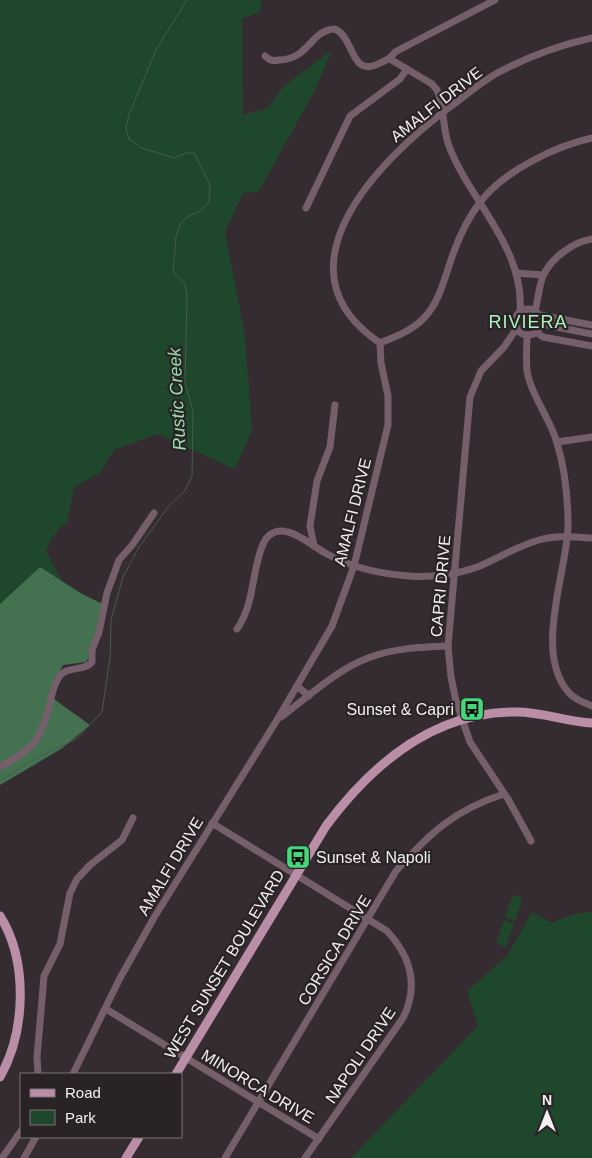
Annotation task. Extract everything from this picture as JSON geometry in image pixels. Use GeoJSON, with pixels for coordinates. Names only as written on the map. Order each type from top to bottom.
{"type":"FeatureCollection","features":[{"type":"Feature","properties":{"kind":"main road","name":"WEST SUNSET BOULEVARD"},"geometry":{"type":"LineString","coordinates":[[177,1073],[261,936],[296,873],[340,807],[368,776],[409,744],[437,728],[462,719],[516,712],[592,723]]}},
{"type":"Feature","properties":{"kind":"main road"},"geometry":{"type":"LineString","coordinates":[[0,916],[10,931],[16,951],[19,1004],[12,1050],[0,1077]]}},
{"type":"Feature","properties":{"kind":"main road"},"geometry":{"type":"LineString","coordinates":[[126,1158],[138,1138]]}},
{"type":"Feature","properties":{"kind":"street"},"geometry":{"type":"LineString","coordinates":[[265,56],[271,60],[291,60],[299,56],[322,32],[334,29],[346,37],[355,59],[362,65],[374,67],[390,59],[395,52],[495,0]]}},
{"type":"Feature","properties":{"kind":"street","name":"AMALFI DRIVE"},"geometry":{"type":"LineString","coordinates":[[74,1073],[155,916],[277,720],[332,626],[354,566],[389,418],[380,342],[358,325],[341,299],[334,277],[336,241],[343,222],[364,190],[400,147],[442,112],[498,73],[538,54],[592,38]]}},
{"type":"Feature","properties":{"kind":"street"},"geometry":{"type":"LineString","coordinates":[[390,59],[432,84],[437,90],[448,145],[506,246],[516,273],[520,312],[516,320],[517,328],[527,335]]}},
{"type":"Feature","properties":{"kind":"street"},"geometry":{"type":"LineString","coordinates":[[306,208],[350,116],[400,78],[407,69]]}},
{"type":"Feature","properties":{"kind":"street"},"geometry":{"type":"LineString","coordinates":[[380,342],[413,327],[431,310],[443,288],[455,250],[480,202],[499,184],[530,163],[566,146],[592,138]]}},
{"type":"Feature","properties":{"kind":"street"},"geometry":{"type":"LineString","coordinates":[[527,335],[536,332],[541,324],[538,313],[543,275],[568,248],[592,239]]}},
{"type":"Feature","properties":{"kind":"street"},"geometry":{"type":"LineString","coordinates":[[516,273],[543,275]]}},
{"type":"Feature","properties":{"kind":"street"},"geometry":{"type":"LineString","coordinates":[[520,312],[527,309],[592,325]]}},
{"type":"Feature","properties":{"kind":"street"},"geometry":{"type":"LineString","coordinates":[[541,324],[592,334]]}},
{"type":"Feature","properties":{"kind":"street","name":"CAPRI DRIVE"},"geometry":{"type":"LineString","coordinates":[[517,328],[504,347],[481,371],[470,397],[448,646],[453,691],[470,742],[532,841]]}},
{"type":"Feature","properties":{"kind":"street"},"geometry":{"type":"LineString","coordinates":[[536,332],[544,337],[592,346]]}},
{"type":"Feature","properties":{"kind":"street"},"geometry":{"type":"LineString","coordinates":[[527,335],[528,375],[534,395],[557,442],[568,503],[568,537],[553,614],[554,649],[562,683],[570,695],[592,706]]}},
{"type":"Feature","properties":{"kind":"street"},"geometry":{"type":"LineString","coordinates":[[314,546],[310,526],[316,481],[330,447],[335,405]]}},
{"type":"Feature","properties":{"kind":"street"},"geometry":{"type":"LineString","coordinates":[[557,442],[592,437]]}},
{"type":"Feature","properties":{"kind":"street"},"geometry":{"type":"LineString","coordinates":[[0,767],[18,757],[39,737],[52,692],[60,676],[65,671],[90,665],[92,662],[92,650],[99,632],[107,593],[118,560],[133,544],[154,513]]}},
{"type":"Feature","properties":{"kind":"street"},"geometry":{"type":"LineString","coordinates":[[237,629],[244,619],[264,542],[274,532],[287,531],[354,566],[411,577],[454,573],[478,566],[542,539],[592,538]]}},
{"type":"Feature","properties":{"kind":"street"},"geometry":{"type":"LineString","coordinates":[[277,720],[309,696],[367,658],[402,648],[448,646]]}},
{"type":"Feature","properties":{"kind":"street"},"geometry":{"type":"LineString","coordinates":[[297,686],[309,696]]}},
{"type":"Feature","properties":{"kind":"street","name":"CORSICA DRIVE"},"geometry":{"type":"LineString","coordinates":[[225,1158],[396,871],[419,846],[458,813],[477,802],[504,794]]}},
{"type":"Feature","properties":{"kind":"street"},"geometry":{"type":"LineString","coordinates":[[38,1073],[37,1057],[44,976],[60,944],[70,893],[77,879],[90,865],[122,840],[133,818]]}},
{"type":"Feature","properties":{"kind":"street","name":"NAPOLI DRIVE"},"geometry":{"type":"LineString","coordinates":[[212,823],[296,873],[387,931],[404,952],[411,976],[411,995],[403,1018],[305,1158]]}},
{"type":"Feature","properties":{"kind":"street","name":"MINORCA DRIVE"},"geometry":{"type":"LineString","coordinates":[[106,1009],[318,1139]]}},
{"type":"Feature","properties":{"kind":"street"},"geometry":{"type":"LineString","coordinates":[[2,1158],[20,1132]]}},
{"type":"Feature","properties":{"kind":"street"},"geometry":{"type":"LineString","coordinates":[[24,1158],[35,1138]]}},
{"type":"Feature","properties":{"kind":"green space"},"geometry":{"type":"Polygon","coordinates":[[[0,0],[262,0],[260,12],[242,19],[243,115],[268,108],[284,86],[332,50],[315,90],[259,191],[243,193],[225,233],[245,335],[252,430],[235,469],[157,434],[114,450],[100,473],[74,487],[67,524],[63,524],[51,539],[46,551],[68,592],[66,659],[0,761],[0,0]]]}},
{"type":"Feature","properties":{"kind":"green space"},"geometry":{"type":"Polygon","coordinates":[[[40,567],[82,594],[105,605],[86,662],[63,665],[50,690],[54,699],[90,725],[61,749],[0,785],[0,604],[40,567]]]}},
{"type":"Feature","properties":{"kind":"green space"},"geometry":{"type":"Polygon","coordinates":[[[513,895],[523,898],[515,921],[505,917],[513,895]]]}},
{"type":"Feature","properties":{"kind":"green space"},"geometry":{"type":"Polygon","coordinates":[[[532,912],[552,923],[574,914],[592,912],[592,1158],[351,1158],[478,1026],[467,991],[507,956],[532,912]]]}},
{"type":"Feature","properties":{"kind":"green space"},"geometry":{"type":"Polygon","coordinates":[[[504,920],[514,924],[506,947],[496,943],[504,920]]]}},
{"type":"Feature","properties":{"kind":"waterway","name":"Rustic Creek"},"geometry":{"type":"LineString","coordinates":[[0,781],[29,762],[76,739],[102,712],[110,658],[111,620],[123,577],[139,547],[169,506],[185,491],[192,476],[193,411],[185,383],[187,297],[185,284],[173,271],[176,237],[180,224],[187,217],[202,210],[209,201],[210,185],[194,153],[186,153],[174,158],[142,148],[129,139],[126,128],[129,114],[157,48],[187,0]]}},
{"type":"Feature","properties":{"kind":"place","name":"Sunset & Capri"},"geometry":{"type":"Point","coordinates":[472,709]}},
{"type":"Feature","properties":{"kind":"place","name":"Sunset & Napoli"},"geometry":{"type":"Point","coordinates":[298,857]}},
{"type":"Feature","properties":{"kind":"district","name":"RIVIERA"},"geometry":{"type":"Point","coordinates":[528,322]}}]}
